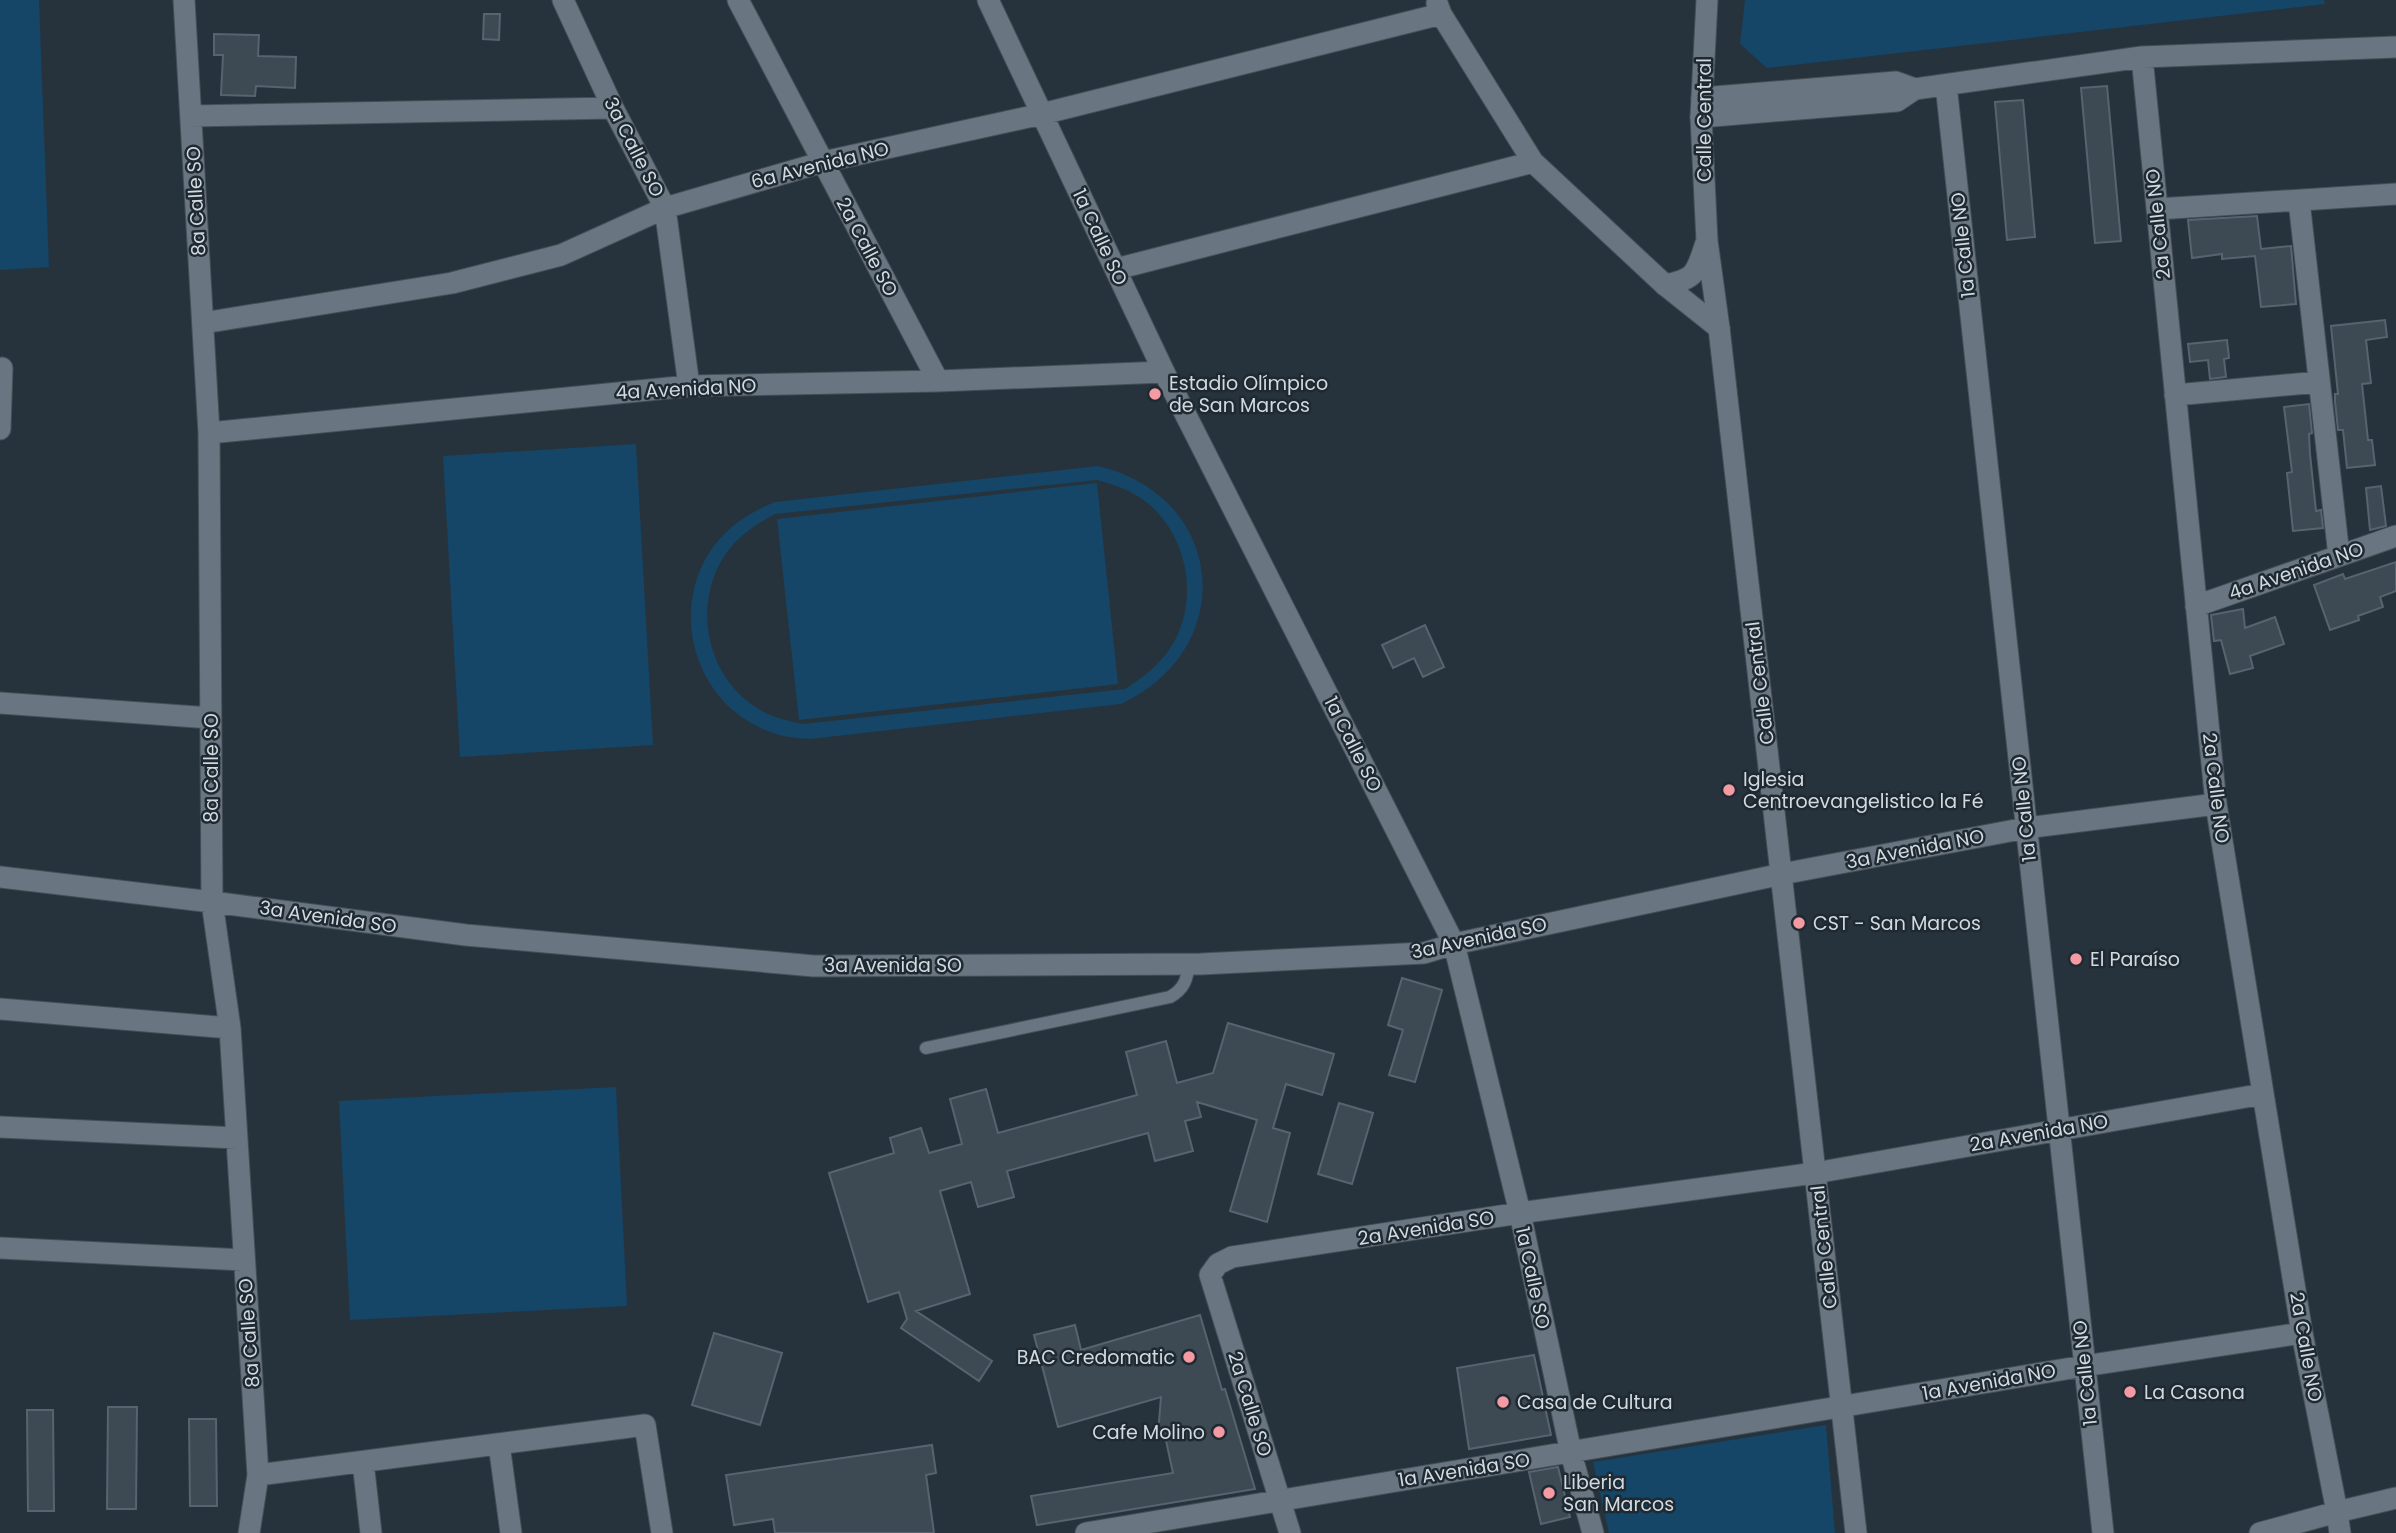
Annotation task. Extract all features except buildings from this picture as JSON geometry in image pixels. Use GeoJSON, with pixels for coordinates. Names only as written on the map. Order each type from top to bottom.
{"type":"FeatureCollection","features":[{"type":"Feature","properties":{"kind":"street","name":"8a Calle SO"},"geometry":{"type":"LineString","coordinates":[[184,0],[209,433],[212,902],[230,1028],[258,1475],[249,1533]]}},
{"type":"Feature","properties":{"kind":"street","name":"3a Calle SO"},"geometry":{"type":"LineString","coordinates":[[563,0],[613,108],[664,208],[689,386]]}},
{"type":"Feature","properties":{"kind":"street","name":"2a Calle SO"},"geometry":{"type":"LineString","coordinates":[[738,0],[938,382]]}},
{"type":"Feature","properties":{"kind":"street","name":"1a Calle SO"},"geometry":{"type":"LineString","coordinates":[[988,0],[1164,372],[1454,944],[1520,1213],[1571,1452],[1593,1533]]}},
{"type":"Feature","properties":{"kind":"street","name":"Calle Central"},"geometry":{"type":"LineString","coordinates":[[1707,0],[1702,107],[1707,241],[1856,1533]]}},
{"type":"Feature","properties":{"kind":"street"},"geometry":{"type":"LineString","coordinates":[[1439,7],[1533,162],[1665,285],[1719,328]]}},
{"type":"Feature","properties":{"kind":"street","name":"6a Avenida NO"},"geometry":{"type":"LineString","coordinates":[[203,323],[452,283],[561,255],[664,208],[823,162],[1042,114],[1439,7]]}},
{"type":"Feature","properties":{"kind":"street"},"geometry":{"type":"LineString","coordinates":[[1702,107],[1897,101],[1915,89],[2141,57],[2396,47]]}},
{"type":"Feature","properties":{"kind":"street","name":"2a Calle NO"},"geometry":{"type":"LineString","coordinates":[[2141,57],[2216,804],[2302,1333],[2338,1522]]}},
{"type":"Feature","properties":{"kind":"street","name":"1a Calle NO"},"geometry":{"type":"LineString","coordinates":[[1946,85],[2103,1533]]}},
{"type":"Feature","properties":{"kind":"street"},"geometry":{"type":"LineString","coordinates":[[191,116],[613,108]]}},
{"type":"Feature","properties":{"kind":"street"},"geometry":{"type":"LineString","coordinates":[[1116,269],[1533,162]]}},
{"type":"Feature","properties":{"kind":"street"},"geometry":{"type":"LineString","coordinates":[[2157,209],[2396,194]]}},
{"type":"Feature","properties":{"kind":"street"},"geometry":{"type":"LineString","coordinates":[[2299,201],[2339,556]]}},
{"type":"Feature","properties":{"kind":"street"},"geometry":{"type":"LineString","coordinates":[[1665,285],[1686,281],[1698,268],[1707,241]]}},
{"type":"Feature","properties":{"kind":"street"},"geometry":{"type":"LineString","coordinates":[[0,429],[2,368]]}},
{"type":"Feature","properties":{"kind":"street","name":"4a Avenida NO"},"geometry":{"type":"LineString","coordinates":[[209,433],[689,386],[938,382],[1164,372]]}},
{"type":"Feature","properties":{"kind":"street"},"geometry":{"type":"LineString","coordinates":[[2175,395],[2319,382]]}},
{"type":"Feature","properties":{"kind":"street","name":"4a Avenida NO"},"geometry":{"type":"LineString","coordinates":[[2196,606],[2396,536]]}},
{"type":"Feature","properties":{"kind":"street"},"geometry":{"type":"LineString","coordinates":[[0,703],[211,718]]}},
{"type":"Feature","properties":{"kind":"street","name":"3a Avenida NO"},"geometry":{"type":"LineString","coordinates":[[1782,874],[2026,828],[2216,804]]}},
{"type":"Feature","properties":{"kind":"street","name":"3a Avenida SO"},"geometry":{"type":"LineString","coordinates":[[0,877],[466,935],[814,966],[1189,964],[1424,953],[1454,944],[1782,874]]}},
{"type":"Feature","properties":{"kind":"street"},"geometry":{"type":"LineString","coordinates":[[0,1009],[230,1028]]}},
{"type":"Feature","properties":{"kind":"street","name":"2a Avenida NO"},"geometry":{"type":"LineString","coordinates":[[1815,1173],[2263,1094]]}},
{"type":"Feature","properties":{"kind":"street"},"geometry":{"type":"LineString","coordinates":[[0,1127],[237,1138]]}},
{"type":"Feature","properties":{"kind":"street","name":"2a Avenida SO"},"geometry":{"type":"LineString","coordinates":[[1210,1275],[1218,1264],[1232,1257],[1520,1213],[1815,1173]]}},
{"type":"Feature","properties":{"kind":"street"},"geometry":{"type":"LineString","coordinates":[[0,1248],[244,1260]]}},
{"type":"Feature","properties":{"kind":"street","name":"2a Calle SO"},"geometry":{"type":"LineString","coordinates":[[1210,1275],[1290,1533]]}},
{"type":"Feature","properties":{"kind":"street","name":"1a Avenida NO"},"geometry":{"type":"LineString","coordinates":[[1842,1408],[2084,1366],[2302,1333]]}},
{"type":"Feature","properties":{"kind":"street","name":"1a Avenida SO"},"geometry":{"type":"LineString","coordinates":[[1086,1533],[1842,1408]]}},
{"type":"Feature","properties":{"kind":"street"},"geometry":{"type":"LineString","coordinates":[[258,1475],[645,1425],[662,1533]]}},
{"type":"Feature","properties":{"kind":"street"},"geometry":{"type":"LineString","coordinates":[[499,1444],[510,1533]]}},
{"type":"Feature","properties":{"kind":"street"},"geometry":{"type":"LineString","coordinates":[[363,1462],[372,1533]]}},
{"type":"Feature","properties":{"kind":"street"},"geometry":{"type":"LineString","coordinates":[[2260,1533],[2338,1522],[2396,1498]]}},
{"type":"Feature","properties":{"kind":"lane"},"geometry":{"type":"LineString","coordinates":[[926,1048],[1170,997],[1182,990],[1188,977],[1189,964]]}},
{"type":"Feature","properties":{"kind":"shaded area"},"geometry":{"type":"Polygon","coordinates":[[[0,0],[39,0],[49,267],[0,270],[0,0]]]}},
{"type":"Feature","properties":{"kind":"shaded area"},"geometry":{"type":"Polygon","coordinates":[[[1745,0],[2324,0],[2325,4],[1767,68],[1740,44],[1745,0]]]}},
{"type":"Feature","properties":{"kind":"shaded area"},"geometry":{"type":"Polygon","coordinates":[[[636,444],[653,745],[460,757],[443,456],[636,444]]]}},
{"type":"Feature","properties":{"kind":"shaded area"},"geometry":{"type":"Polygon","coordinates":[[[1098,466],[1141,483],[1172,508],[1193,540],[1202,576],[1200,612],[1186,648],[1159,679],[1121,704],[810,739],[778,735],[744,719],[724,701],[708,680],[697,656],[692,631],[692,604],[697,578],[709,553],[722,536],[738,522],[775,502],[1098,466]],[[1097,480],[775,514],[735,542],[715,575],[707,619],[717,662],[728,681],[743,698],[762,711],[803,724],[1125,689],[1159,662],[1172,646],[1181,628],[1186,608],[1185,568],[1170,530],[1152,507],[1122,488],[1097,480]]]}},
{"type":"Feature","properties":{"kind":"shaded area"},"geometry":{"type":"Polygon","coordinates":[[[1097,483],[1118,684],[799,720],[777,519],[1097,483]]]}},
{"type":"Feature","properties":{"kind":"shaded area"},"geometry":{"type":"Polygon","coordinates":[[[616,1087],[627,1306],[350,1320],[339,1101],[616,1087]]]}},
{"type":"Feature","properties":{"kind":"shaded area"},"geometry":{"type":"Polygon","coordinates":[[[1826,1425],[1835,1533],[1609,1533],[1593,1462],[1826,1425]]]}},
{"type":"Feature","properties":{"kind":"place","name":"Estadio Olímpico de San Marcos"},"geometry":{"type":"Point","coordinates":[1155,394]}},
{"type":"Feature","properties":{"kind":"place","name":"Iglesia Centroevangelistico la Fé"},"geometry":{"type":"Point","coordinates":[1729,790]}},
{"type":"Feature","properties":{"kind":"place","name":"CST - San Marcos"},"geometry":{"type":"Point","coordinates":[1799,923]}},
{"type":"Feature","properties":{"kind":"place","name":"El Paraíso"},"geometry":{"type":"Point","coordinates":[2076,959]}},
{"type":"Feature","properties":{"kind":"place","name":"BAC Credomatic"},"geometry":{"type":"Point","coordinates":[1189,1357]}},
{"type":"Feature","properties":{"kind":"place","name":"La Casona"},"geometry":{"type":"Point","coordinates":[2130,1392]}},
{"type":"Feature","properties":{"kind":"place","name":"Casa de Cultura"},"geometry":{"type":"Point","coordinates":[1503,1402]}},
{"type":"Feature","properties":{"kind":"place","name":"Cafe Molino"},"geometry":{"type":"Point","coordinates":[1219,1432]}},
{"type":"Feature","properties":{"kind":"place","name":"Liberia San Marcos"},"geometry":{"type":"Point","coordinates":[1549,1493]}}]}
